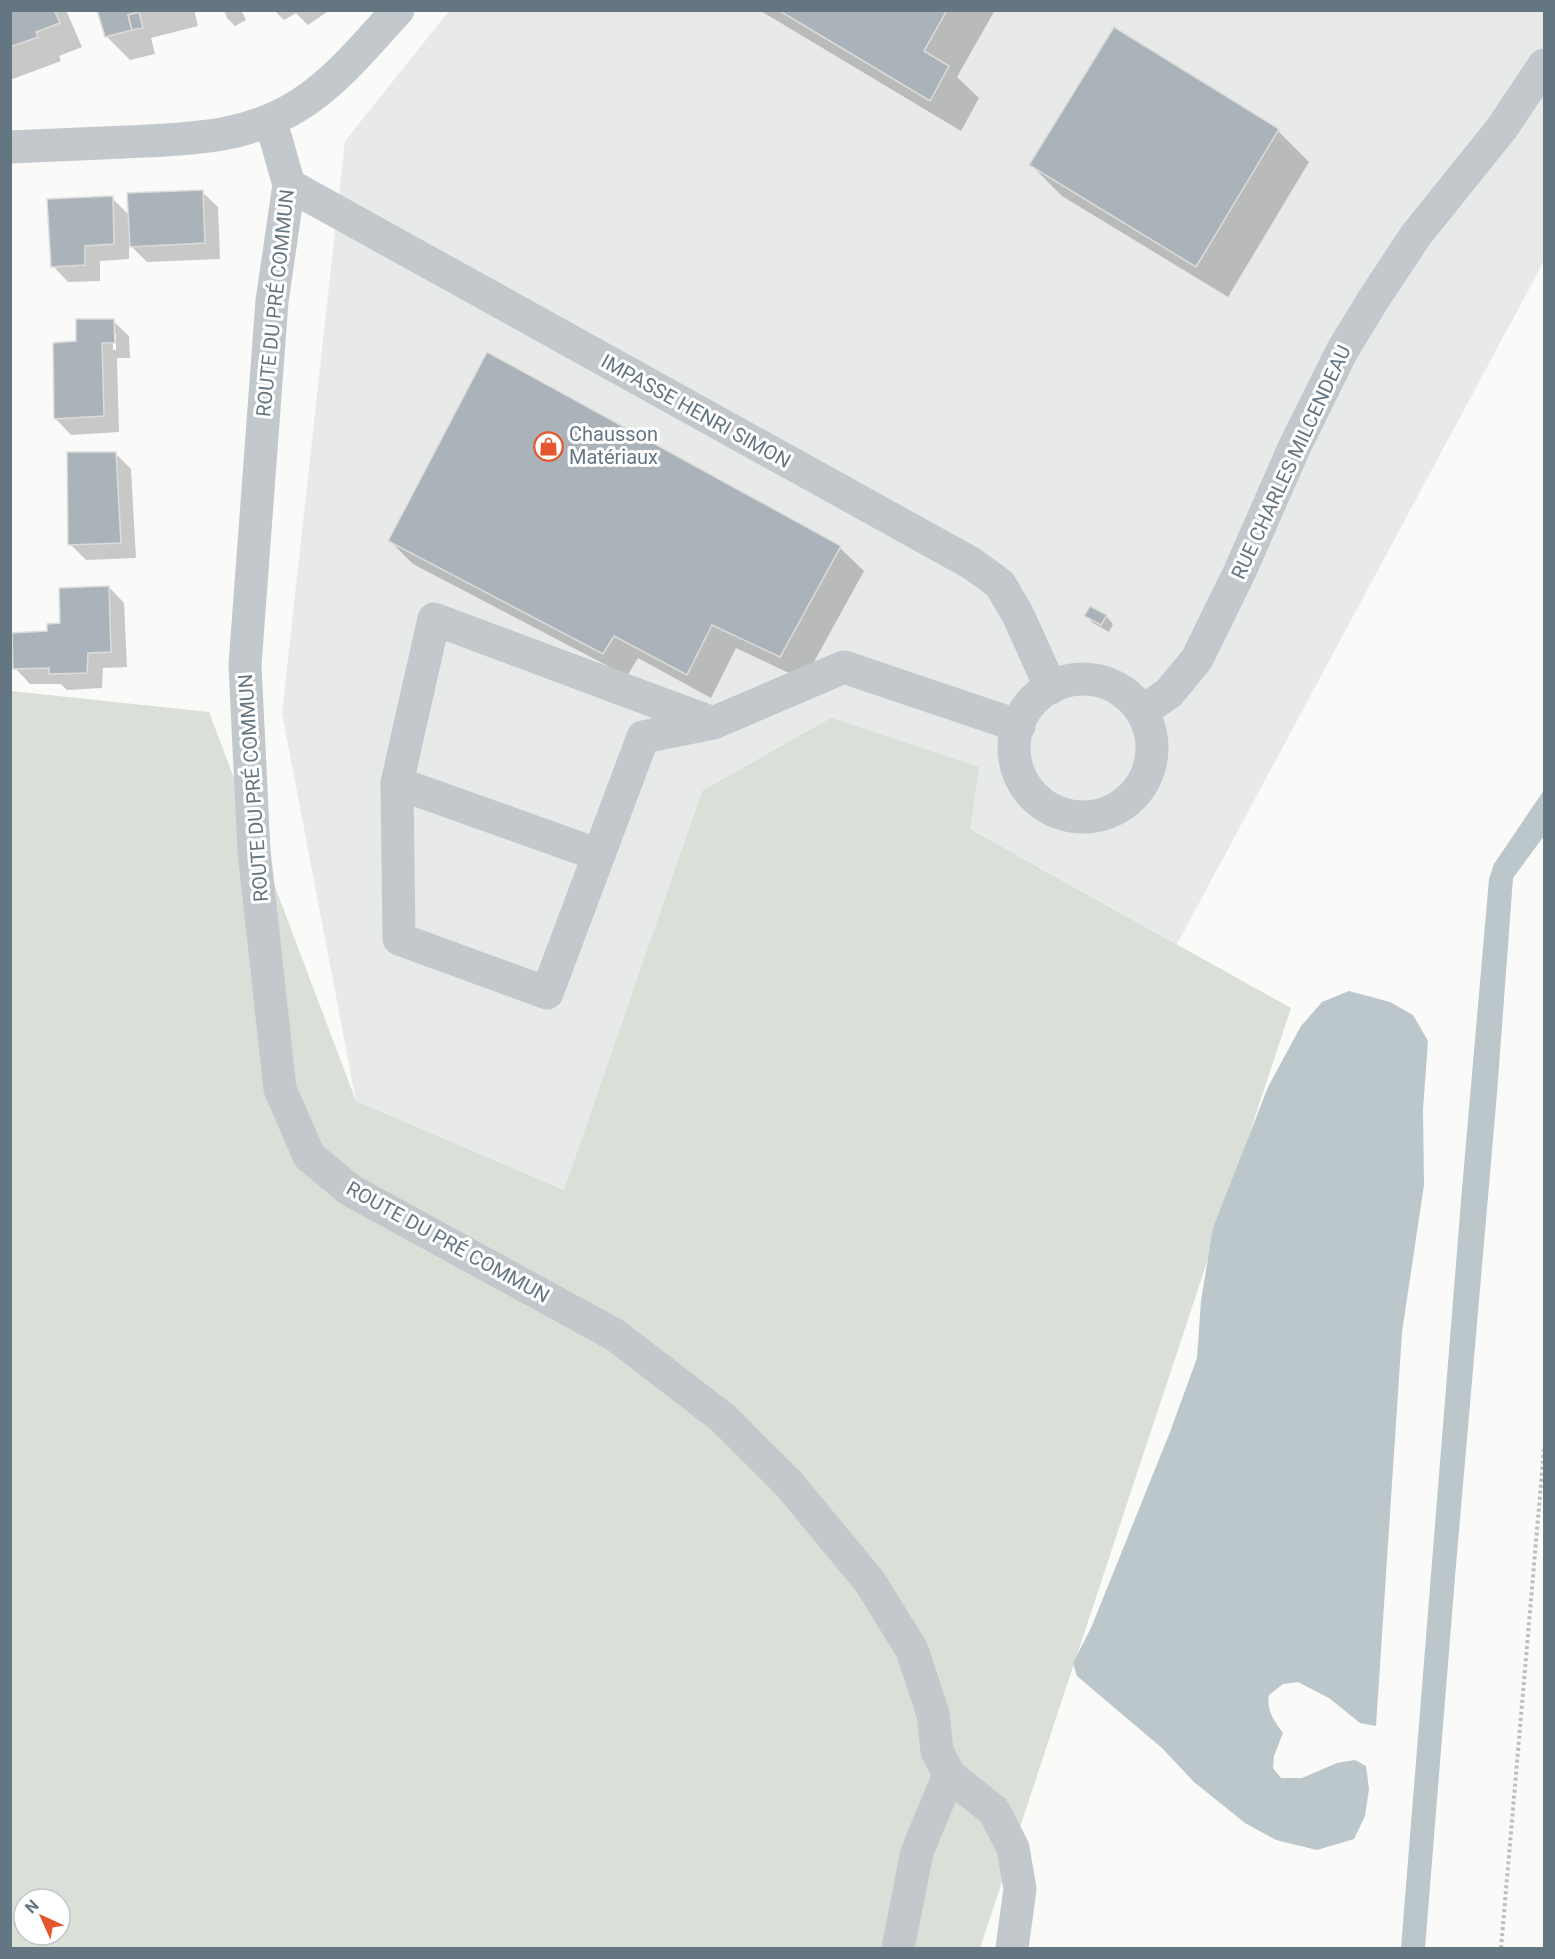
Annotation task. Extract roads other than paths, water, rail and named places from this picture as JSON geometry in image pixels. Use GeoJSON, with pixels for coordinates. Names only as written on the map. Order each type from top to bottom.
{"type":"FeatureCollection","features":[{"type":"Feature","properties":{"kind":"street"},"geometry":{"type":"LineString","coordinates":[[10,147],[199,139],[268,122],[303,103],[337,75],[398,10]]}},
{"type":"Feature","properties":{"kind":"street","name":"RUE CHARLES MILCENDEAU"},"geometry":{"type":"LineString","coordinates":[[1143,711],[1169,693],[1197,658],[1240,571],[1310,416],[1342,351],[1373,300],[1416,235],[1502,128],[1545,65]]}},
{"type":"Feature","properties":{"kind":"street","name":"ROUTE DU PRÉ COMMUN"},"geometry":{"type":"LineString","coordinates":[[268,122],[276,139],[289,185],[272,301],[245,665],[254,851],[280,1089],[309,1156],[350,1190],[615,1335],[723,1418],[789,1484],[870,1582],[912,1650],[933,1714],[937,1751],[950,1775],[994,1811],[1013,1848],[1020,1888],[1012,1948]]}},
{"type":"Feature","properties":{"kind":"street","name":"IMPASSE HENRI SIMON"},"geometry":{"type":"LineString","coordinates":[[289,185],[971,563],[1000,584],[1018,615],[1051,688]]}},
{"type":"Feature","properties":{"kind":"street"},"geometry":{"type":"LineString","coordinates":[[713,723],[434,619],[397,783],[399,939],[547,993],[643,737],[713,723],[844,668],[1019,726]]}},
{"type":"Feature","properties":{"kind":"street"},"geometry":{"type":"LineString","coordinates":[[1097,679],[1124,690],[1143,711],[1153,739],[1150,768],[1136,793],[1113,811],[1085,818],[1056,812],[1033,796],[1018,771],[1014,741],[1023,714],[1041,692],[1068,680],[1097,679]]}},
{"type":"Feature","properties":{"kind":"street"},"geometry":{"type":"LineString","coordinates":[[397,783],[599,855]]}},
{"type":"Feature","properties":{"kind":"street"},"geometry":{"type":"LineString","coordinates":[[898,1948],[917,1852],[950,1775]]}},
{"type":"Feature","properties":{"kind":"place","name":"Chausson Matériaux"},"geometry":{"type":"Point","coordinates":[548,446]}}]}
